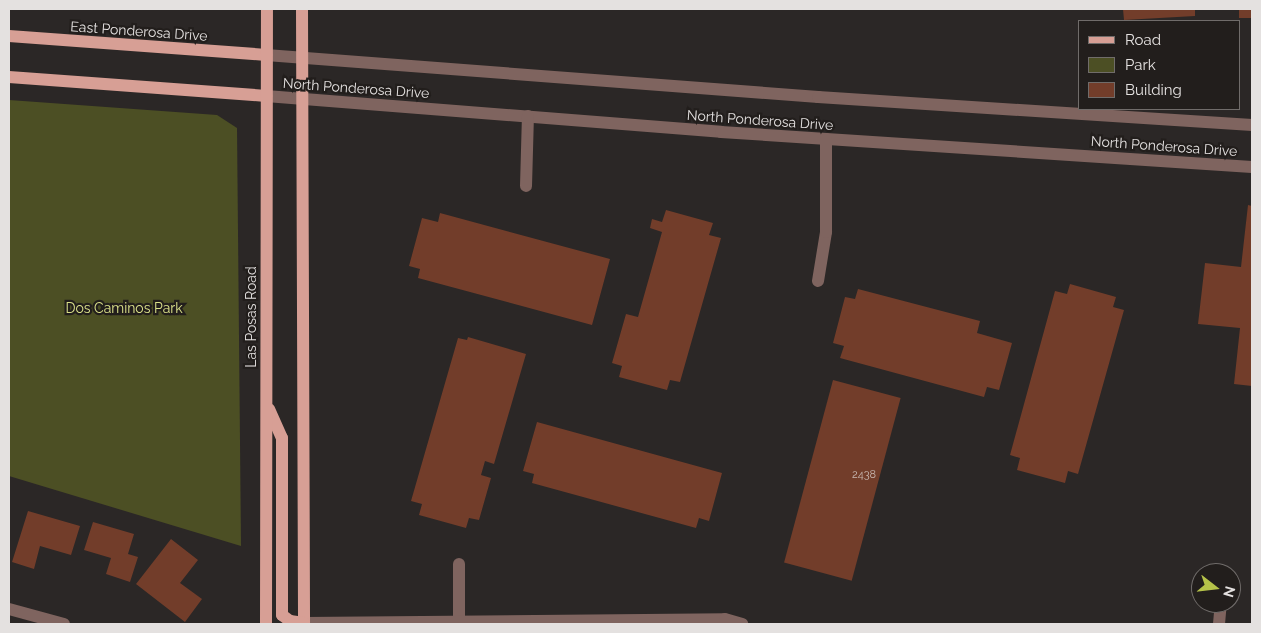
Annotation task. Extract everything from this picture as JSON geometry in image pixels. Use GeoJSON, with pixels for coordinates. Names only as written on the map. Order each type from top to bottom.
{"type":"FeatureCollection","features":[{"type":"Feature","properties":{"kind":"main road","name":"Las Posas Road"},"geometry":{"type":"LineString","coordinates":[[266,624],[267,9]]}},
{"type":"Feature","properties":{"kind":"main road"},"geometry":{"type":"LineString","coordinates":[[266,403],[282,438],[282,615],[290,621],[304,624],[302,9]]}},
{"type":"Feature","properties":{"kind":"main road","name":"East Ponderosa Drive"},"geometry":{"type":"LineString","coordinates":[[9,36],[266,55]]}},
{"type":"Feature","properties":{"kind":"main road"},"geometry":{"type":"LineString","coordinates":[[9,77],[266,96]]}},
{"type":"Feature","properties":{"kind":"street","name":"North Ponderosa Drive"},"geometry":{"type":"LineString","coordinates":[[266,55],[818,97],[1252,125]]}},
{"type":"Feature","properties":{"kind":"street","name":"North Ponderosa Drive"},"geometry":{"type":"LineString","coordinates":[[266,96],[826,139],[1252,166]]}},
{"type":"Feature","properties":{"kind":"street"},"geometry":{"type":"LineString","coordinates":[[526,186],[528,116]]}},
{"type":"Feature","properties":{"kind":"street"},"geometry":{"type":"LineString","coordinates":[[818,281],[826,232],[826,139]]}},
{"type":"Feature","properties":{"kind":"street"},"geometry":{"type":"LineString","coordinates":[[459,564],[459,621]]}},
{"type":"Feature","properties":{"kind":"street"},"geometry":{"type":"LineString","coordinates":[[9,609],[64,624]]}},
{"type":"Feature","properties":{"kind":"street"},"geometry":{"type":"LineString","coordinates":[[304,624],[459,621],[607,622],[725,619],[742,624]]}},
{"type":"Feature","properties":{"kind":"green space","name":"Dos Caminos Park"},"geometry":{"type":"Polygon","coordinates":[[[9,100],[217,115],[237,128],[241,546],[9,476],[9,100]]]}},
{"type":"Feature","properties":{"kind":"building"},"geometry":{"type":"Polygon","coordinates":[[[1123,9],[1195,9],[1195,16],[1124,20],[1123,9]]]}},
{"type":"Feature","properties":{"kind":"building"},"geometry":{"type":"Polygon","coordinates":[[[1239,9],[1252,9],[1252,18],[1239,18],[1239,9]]]}},
{"type":"Feature","properties":{"kind":"building"},"geometry":{"type":"Polygon","coordinates":[[[1248,205],[1252,206],[1252,386],[1234,384],[1240,328],[1198,324],[1205,263],[1241,267],[1248,205]]]}},
{"type":"Feature","properties":{"kind":"building"},"geometry":{"type":"Polygon","coordinates":[[[666,210],[713,223],[709,235],[721,238],[680,382],[670,380],[667,390],[619,377],[622,366],[612,363],[626,314],[638,317],[662,232],[650,228],[652,219],[662,222],[666,210]]]}},
{"type":"Feature","properties":{"kind":"building"},"geometry":{"type":"Polygon","coordinates":[[[440,213],[610,259],[592,325],[418,278],[420,269],[409,266],[422,218],[438,222],[440,213]]]}},
{"type":"Feature","properties":{"kind":"building"},"geometry":{"type":"Polygon","coordinates":[[[1070,284],[1116,297],[1113,307],[1124,310],[1078,474],[1068,471],[1065,483],[1017,470],[1020,458],[1010,455],[1055,291],[1067,294],[1070,284]]]}},
{"type":"Feature","properties":{"kind":"building"},"geometry":{"type":"Polygon","coordinates":[[[858,289],[980,321],[977,333],[1012,343],[999,390],[987,387],[984,397],[840,358],[844,346],[833,343],[845,297],[855,299],[858,289]]]}},
{"type":"Feature","properties":{"kind":"building"},"geometry":{"type":"Polygon","coordinates":[[[468,337],[526,354],[494,464],[485,461],[481,475],[491,478],[479,520],[469,518],[466,528],[419,515],[422,504],[411,501],[458,338],[467,340],[468,337]]]}},
{"type":"Feature","properties":{"kind":"building"},"geometry":{"type":"Polygon","coordinates":[[[833,380],[901,398],[852,581],[784,563],[833,380]]]}},
{"type":"Feature","properties":{"kind":"building"},"geometry":{"type":"Polygon","coordinates":[[[537,422],[722,473],[709,521],[699,518],[696,528],[532,483],[534,474],[523,471],[537,422]]]}},
{"type":"Feature","properties":{"kind":"building"},"geometry":{"type":"Polygon","coordinates":[[[28,511],[80,526],[71,555],[40,546],[34,569],[12,562],[28,511]]]}},
{"type":"Feature","properties":{"kind":"building"},"geometry":{"type":"Polygon","coordinates":[[[93,522],[134,534],[128,554],[138,557],[130,582],[106,574],[111,558],[84,550],[93,522]]]}},
{"type":"Feature","properties":{"kind":"building"},"geometry":{"type":"Polygon","coordinates":[[[171,539],[198,560],[180,583],[202,599],[185,622],[136,584],[171,539]]]}}]}
